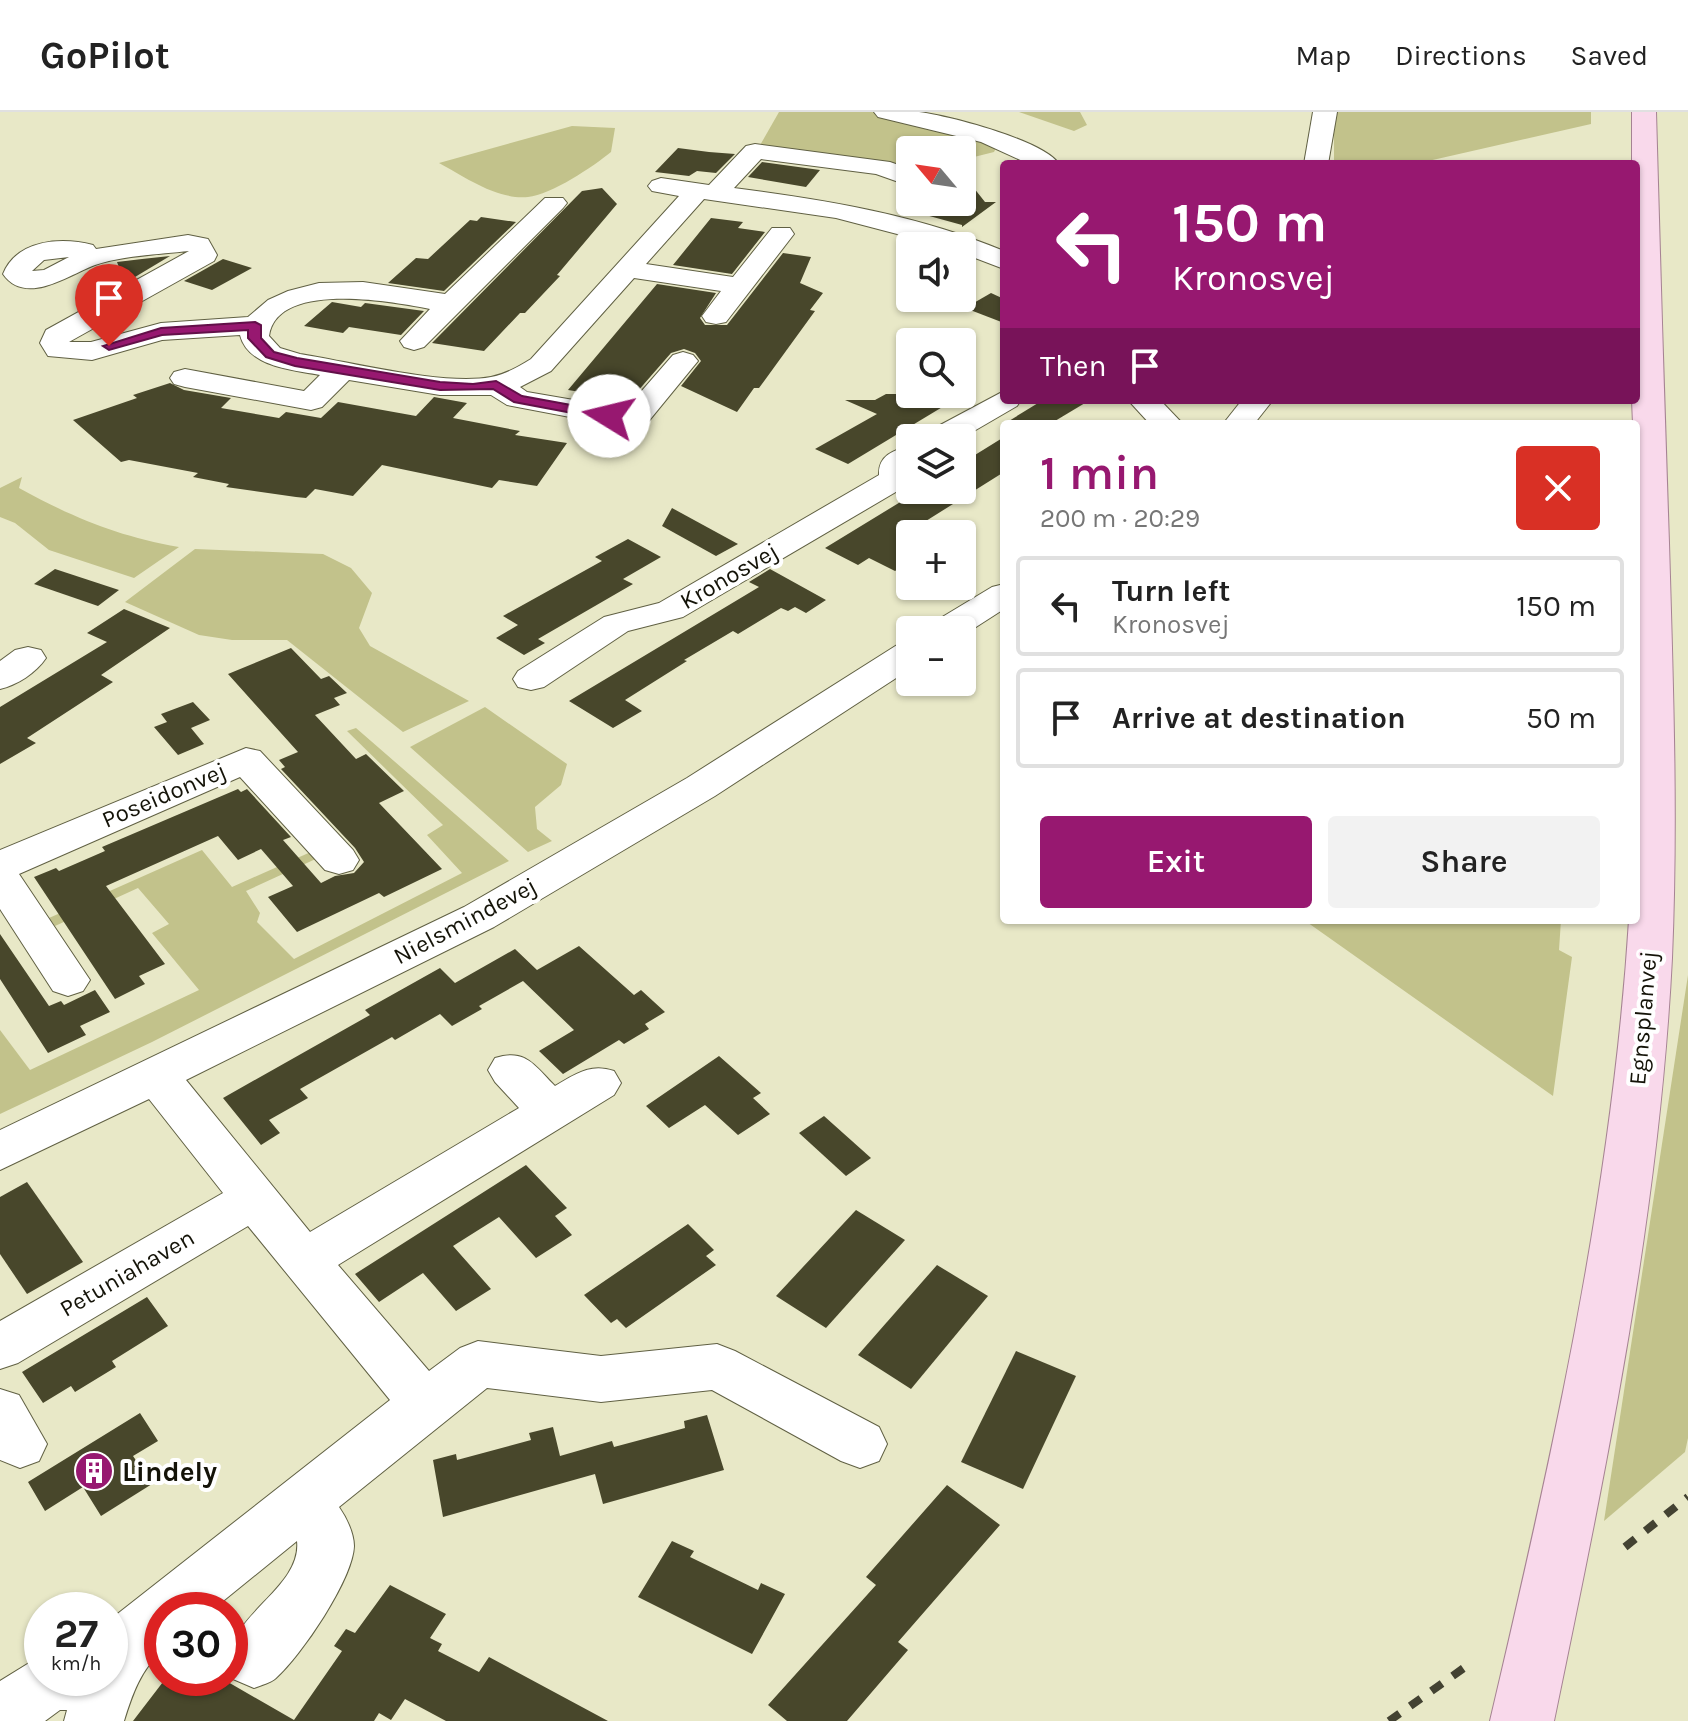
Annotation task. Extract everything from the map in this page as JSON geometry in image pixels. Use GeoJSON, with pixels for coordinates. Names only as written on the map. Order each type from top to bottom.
{"type":"FeatureCollection","features":[{"type":"Feature","properties":{"kind":"main road","name":"Egnsplanvej"},"geometry":{"type":"LineString","coordinates":[[1522,1721],[1608,1313],[1633,1123],[1649,960],[1654,719],[1644,112]]}},
{"type":"Feature","properties":{"kind":"street"},"geometry":{"type":"LineString","coordinates":[[886,112],[986,137],[1040,160]]}},
{"type":"Feature","properties":{"kind":"street"},"geometry":{"type":"LineString","coordinates":[[1317,160],[1325,112]]}},
{"type":"Feature","properties":{"kind":"street"},"geometry":{"type":"LineString","coordinates":[[451,304],[361,290],[335,290],[285,302],[262,316],[255,325],[254,338],[270,354],[342,370],[440,386],[473,388],[496,385],[522,377],[541,365],[626,269],[706,192],[755,151],[881,167],[896,173]]}},
{"type":"Feature","properties":{"kind":"street"},"geometry":{"type":"LineString","coordinates":[[661,186],[831,209],[892,221],[933,232],[1000,259]]}},
{"type":"Feature","properties":{"kind":"street"},"geometry":{"type":"LineString","coordinates":[[414,341],[554,203]]}},
{"type":"Feature","properties":{"kind":"street"},"geometry":{"type":"LineString","coordinates":[[716,316],[781,234]]}},
{"type":"Feature","properties":{"kind":"street"},"geometry":{"type":"LineString","coordinates":[[88,258],[188,243],[199,245],[204,255],[56,336],[54,343],[58,350],[92,351],[161,332],[255,325]]}},
{"type":"Feature","properties":{"kind":"street"},"geometry":{"type":"LineString","coordinates":[[626,269],[740,286]]}},
{"type":"Feature","properties":{"kind":"street"},"geometry":{"type":"LineString","coordinates":[[496,385],[518,399],[628,426],[683,361]]}},
{"type":"Feature","properties":{"kind":"street"},"geometry":{"type":"LineString","coordinates":[[185,378],[311,401],[342,370]]}},
{"type":"Feature","properties":{"kind":"street"},"geometry":{"type":"LineString","coordinates":[[320,392],[435,412]]}},
{"type":"Feature","properties":{"kind":"street"},"geometry":{"type":"LineString","coordinates":[[964,424],[1000,403]]}},
{"type":"Feature","properties":{"kind":"street"},"geometry":{"type":"LineString","coordinates":[[1147,404],[1164,420]]}},
{"type":"Feature","properties":{"kind":"street"},"geometry":{"type":"LineString","coordinates":[[1241,420],[1255,404]]}},
{"type":"Feature","properties":{"kind":"street","name":"Kronosvej"},"geometry":{"type":"LineString","coordinates":[[531,679],[616,624],[671,610],[895,479],[896,463]]}},
{"type":"Feature","properties":{"kind":"street"},"geometry":{"type":"LineString","coordinates":[[969,616],[1000,597]]}},
{"type":"Feature","properties":{"kind":"street","name":"Nielsmindevej"},"geometry":{"type":"LineString","coordinates":[[0,1151],[479,917],[701,787],[896,662]]}},
{"type":"Feature","properties":{"kind":"street","name":"Poseidonvej"},"geometry":{"type":"LineString","coordinates":[[0,866],[246,760],[339,860]]}},
{"type":"Feature","properties":{"kind":"street"},"geometry":{"type":"LineString","coordinates":[[0,877],[68,980]]}},
{"type":"Feature","properties":{"kind":"street"},"geometry":{"type":"LineString","coordinates":[[511,1070],[551,1111]]}},
{"type":"Feature","properties":{"kind":"street"},"geometry":{"type":"LineString","coordinates":[[156,1075],[304,1261],[425,1404]]}},
{"type":"Feature","properties":{"kind":"street"},"geometry":{"type":"LineString","coordinates":[[304,1261],[598,1083]]}},
{"type":"Feature","properties":{"kind":"street","name":"Petuniahaven"},"geometry":{"type":"LineString","coordinates":[[0,1347],[254,1199]]}},
{"type":"Feature","properties":{"kind":"street"},"geometry":{"type":"LineString","coordinates":[[190,1592],[478,1364],[601,1379],[717,1367],[860,1444]]}},
{"type":"Feature","properties":{"kind":"street"},"geometry":{"type":"LineString","coordinates":[[254,1659],[318,1575],[326,1557],[324,1533],[299,1505]]}},
{"type":"Feature","properties":{"kind":"street"},"geometry":{"type":"LineString","coordinates":[[128,1646],[144,1629]]}},
{"type":"Feature","properties":{"kind":"street"},"geometry":{"type":"LineString","coordinates":[[6,1713],[30,1696]]}},
{"type":"Feature","properties":{"kind":"green space"},"geometry":{"type":"Polygon","coordinates":[[[779,112],[872,112],[966,136],[896,136],[896,168],[759,147],[779,112]]]}},
{"type":"Feature","properties":{"kind":"green space"},"geometry":{"type":"Polygon","coordinates":[[[1019,112],[1080,112],[1087,125],[1074,131],[1019,112]]]}},
{"type":"Feature","properties":{"kind":"green space"},"geometry":{"type":"Polygon","coordinates":[[[1338,112],[1591,112],[1591,124],[1433,160],[1334,160],[1334,122],[1338,112]]]}},
{"type":"Feature","properties":{"kind":"green space"},"geometry":{"type":"Polygon","coordinates":[[[572,126],[615,128],[611,152],[572,179],[537,195],[505,195],[470,181],[439,163],[572,126]]]}},
{"type":"Feature","properties":{"kind":"green space"},"geometry":{"type":"Polygon","coordinates":[[[976,138],[998,144],[994,152],[976,156],[976,138]]]}},
{"type":"Feature","properties":{"kind":"green space"},"geometry":{"type":"Polygon","coordinates":[[[22,477],[19,488],[77,517],[136,537],[179,547],[134,578],[49,550],[15,523],[0,517],[0,488],[22,477]]]}},
{"type":"Feature","properties":{"kind":"green space"},"geometry":{"type":"Polygon","coordinates":[[[195,549],[323,554],[351,568],[372,593],[359,628],[370,646],[469,701],[403,732],[287,640],[232,640],[199,635],[125,602],[195,549]]]}},
{"type":"Feature","properties":{"kind":"green space"},"geometry":{"type":"Polygon","coordinates":[[[485,707],[567,764],[561,785],[535,807],[537,829],[552,841],[528,852],[410,747],[485,707]]]}},
{"type":"Feature","properties":{"kind":"green space"},"geometry":{"type":"Polygon","coordinates":[[[356,728],[509,861],[152,1042],[0,1114],[0,1030],[30,1070],[199,990],[152,933],[169,924],[138,888],[55,926],[49,918],[202,850],[232,887],[313,851],[320,857],[246,891],[260,913],[257,922],[294,959],[462,873],[427,835],[443,825],[347,731],[356,728]]]}},
{"type":"Feature","properties":{"kind":"green space"},"geometry":{"type":"Polygon","coordinates":[[[1310,924],[1561,924],[1559,950],[1572,957],[1553,1096],[1310,924]]]}},
{"type":"Feature","properties":{"kind":"green space"},"geometry":{"type":"Polygon","coordinates":[[[1688,975],[1688,1438],[1685,1452],[1604,1521],[1688,975]]]}},
{"type":"Feature","properties":{"kind":"building"},"geometry":{"type":"Polygon","coordinates":[[[678,148],[735,154],[716,173],[697,171],[689,176],[655,172],[678,148]]]}},
{"type":"Feature","properties":{"kind":"building"},"geometry":{"type":"Polygon","coordinates":[[[762,162],[820,170],[806,187],[748,177],[762,162]]]}},
{"type":"Feature","properties":{"kind":"building"},"geometry":{"type":"Polygon","coordinates":[[[602,188],[617,204],[557,275],[560,276],[484,351],[432,343],[582,191],[602,188]]]}},
{"type":"Feature","properties":{"kind":"building"},"geometry":{"type":"Polygon","coordinates":[[[976,191],[985,202],[996,202],[962,227],[929,216],[976,216],[976,191]]]}},
{"type":"Feature","properties":{"kind":"building"},"geometry":{"type":"Polygon","coordinates":[[[481,217],[516,222],[444,291],[388,283],[416,258],[428,259],[470,220],[477,221],[481,217]]]}},
{"type":"Feature","properties":{"kind":"building"},"geometry":{"type":"Polygon","coordinates":[[[711,218],[743,222],[738,228],[765,232],[732,274],[673,265],[711,218]]]}},
{"type":"Feature","properties":{"kind":"building"},"geometry":{"type":"Polygon","coordinates":[[[783,253],[811,257],[800,283],[823,293],[810,310],[815,311],[759,388],[754,388],[737,412],[681,386],[701,361],[695,353],[684,349],[671,353],[630,400],[568,390],[657,284],[716,293],[700,318],[705,325],[727,325],[783,253]]]}},
{"type":"Feature","properties":{"kind":"building"},"geometry":{"type":"Polygon","coordinates":[[[170,256],[125,283],[117,262],[142,259],[170,256]]]}},
{"type":"Feature","properties":{"kind":"building"},"geometry":{"type":"Polygon","coordinates":[[[223,259],[252,268],[212,290],[184,281],[223,259]]]}},
{"type":"Feature","properties":{"kind":"building"},"geometry":{"type":"Polygon","coordinates":[[[991,293],[1000,297],[1000,321],[975,312],[976,302],[991,293]]]}},
{"type":"Feature","properties":{"kind":"building"},"geometry":{"type":"Polygon","coordinates":[[[332,302],[424,311],[401,335],[349,327],[343,333],[304,326],[332,302]]]}},
{"type":"Feature","properties":{"kind":"building"},"geometry":{"type":"Polygon","coordinates":[[[170,383],[184,390],[231,398],[221,408],[279,418],[286,412],[321,418],[338,402],[416,416],[434,397],[467,403],[453,418],[520,431],[515,435],[567,443],[537,486],[499,480],[492,488],[382,465],[353,496],[315,489],[306,498],[226,487],[229,484],[193,477],[198,473],[129,460],[121,462],[73,420],[170,383]]]}},
{"type":"Feature","properties":{"kind":"building"},"geometry":{"type":"Polygon","coordinates":[[[886,394],[896,394],[896,408],[941,408],[914,424],[896,424],[896,435],[848,464],[815,449],[877,414],[845,400],[875,400],[886,394]]]}},
{"type":"Feature","properties":{"kind":"building"},"geometry":{"type":"Polygon","coordinates":[[[1036,404],[1083,404],[1057,420],[1010,420],[1036,404]]]}},
{"type":"Feature","properties":{"kind":"building"},"geometry":{"type":"Polygon","coordinates":[[[1000,439],[1000,475],[976,490],[976,454],[1000,439]]]}},
{"type":"Feature","properties":{"kind":"building"},"geometry":{"type":"Polygon","coordinates":[[[897,504],[953,504],[928,520],[896,520],[895,571],[869,558],[858,565],[825,548],[897,504]]]}},
{"type":"Feature","properties":{"kind":"building"},"geometry":{"type":"Polygon","coordinates":[[[672,508],[738,544],[716,556],[662,526],[672,508]]]}},
{"type":"Feature","properties":{"kind":"building"},"geometry":{"type":"Polygon","coordinates":[[[628,539],[661,557],[623,579],[633,584],[538,639],[545,643],[524,655],[496,638],[518,625],[503,616],[602,561],[595,557],[628,539]]]}},
{"type":"Feature","properties":{"kind":"building"},"geometry":{"type":"Polygon","coordinates":[[[55,569],[119,590],[98,606],[34,584],[55,569]]]}},
{"type":"Feature","properties":{"kind":"building"},"geometry":{"type":"Polygon","coordinates":[[[770,569],[826,600],[806,613],[795,607],[788,611],[781,608],[738,634],[733,631],[684,660],[687,661],[625,700],[642,711],[613,728],[569,701],[759,587],[749,582],[770,569]]]}},
{"type":"Feature","properties":{"kind":"building"},"geometry":{"type":"Polygon","coordinates":[[[124,609],[170,628],[101,675],[113,682],[27,738],[36,743],[0,764],[0,707],[107,642],[87,633],[124,609]]]}},
{"type":"Feature","properties":{"kind":"building"},"geometry":{"type":"Polygon","coordinates":[[[291,648],[321,679],[329,676],[347,693],[334,698],[340,705],[315,715],[356,759],[366,754],[404,791],[379,803],[442,869],[384,897],[379,893],[297,932],[268,897],[293,886],[261,849],[238,860],[218,836],[106,886],[165,964],[139,976],[145,984],[115,999],[34,877],[56,868],[59,871],[105,851],[102,847],[238,789],[241,792],[247,789],[291,837],[283,840],[321,883],[335,876],[354,873],[364,862],[355,848],[281,769],[285,767],[279,760],[298,752],[228,674],[291,648]]]}},
{"type":"Feature","properties":{"kind":"building"},"geometry":{"type":"Polygon","coordinates":[[[193,702],[210,720],[191,728],[204,744],[178,755],[154,727],[167,722],[161,714],[193,702]]]}},
{"type":"Feature","properties":{"kind":"building"},"geometry":{"type":"Polygon","coordinates":[[[0,934],[49,1006],[61,1001],[64,1005],[95,990],[110,1012],[80,1026],[86,1035],[48,1053],[0,979],[0,934]]]}},
{"type":"Feature","properties":{"kind":"building"},"geometry":{"type":"Polygon","coordinates":[[[579,946],[634,995],[641,990],[665,1012],[645,1024],[649,1029],[624,1044],[619,1040],[563,1074],[539,1051],[574,1030],[523,981],[479,1006],[482,1009],[452,1026],[440,1014],[300,1089],[308,1098],[269,1120],[280,1133],[261,1145],[223,1098],[370,1015],[365,1010],[440,968],[455,983],[515,949],[537,970],[579,946]]]}},
{"type":"Feature","properties":{"kind":"building"},"geometry":{"type":"Polygon","coordinates":[[[719,1056],[761,1093],[753,1098],[770,1114],[738,1135],[705,1105],[669,1128],[646,1106],[719,1056]]]}},
{"type":"Feature","properties":{"kind":"building"},"geometry":{"type":"Polygon","coordinates":[[[824,1116],[871,1158],[846,1176],[799,1133],[824,1116]]]}},
{"type":"Feature","properties":{"kind":"building"},"geometry":{"type":"Polygon","coordinates":[[[526,1165],[567,1208],[555,1216],[572,1235],[536,1258],[499,1217],[453,1246],[491,1289],[456,1311],[423,1273],[379,1302],[355,1274],[526,1165]]]}},
{"type":"Feature","properties":{"kind":"building"},"geometry":{"type":"Polygon","coordinates":[[[27,1182],[83,1262],[27,1294],[0,1254],[0,1197],[27,1182]]]}},
{"type":"Feature","properties":{"kind":"building"},"geometry":{"type":"Polygon","coordinates":[[[856,1210],[905,1240],[826,1328],[776,1296],[856,1210]]]}},
{"type":"Feature","properties":{"kind":"building"},"geometry":{"type":"Polygon","coordinates":[[[688,1224],[714,1250],[706,1256],[716,1265],[626,1328],[617,1319],[611,1323],[584,1295],[688,1224]]]}},
{"type":"Feature","properties":{"kind":"building"},"geometry":{"type":"Polygon","coordinates":[[[937,1265],[988,1296],[911,1389],[858,1355],[937,1265]]]}},
{"type":"Feature","properties":{"kind":"building"},"geometry":{"type":"Polygon","coordinates":[[[147,1297],[168,1326],[112,1361],[116,1367],[75,1392],[71,1386],[43,1403],[22,1372],[147,1297]]]}},
{"type":"Feature","properties":{"kind":"building"},"geometry":{"type":"Polygon","coordinates":[[[1016,1351],[1076,1376],[1023,1489],[961,1462],[1016,1351]]]}},
{"type":"Feature","properties":{"kind":"building","name":"Lindely"},"geometry":{"type":"Polygon","coordinates":[[[140,1413],[158,1441],[133,1456],[152,1484],[101,1516],[83,1487],[45,1511],[28,1482],[140,1413]]]}},
{"type":"Feature","properties":{"kind":"building"},"geometry":{"type":"Polygon","coordinates":[[[707,1415],[724,1470],[603,1504],[595,1474],[443,1517],[433,1460],[456,1454],[457,1460],[531,1440],[529,1433],[553,1427],[560,1456],[612,1441],[614,1447],[685,1428],[684,1421],[707,1415]]]}},
{"type":"Feature","properties":{"kind":"building"},"geometry":{"type":"Polygon","coordinates":[[[947,1485],[1000,1525],[898,1642],[908,1650],[847,1721],[787,1721],[768,1705],[876,1585],[866,1577],[947,1485]]]}},
{"type":"Feature","properties":{"kind":"building"},"geometry":{"type":"Polygon","coordinates":[[[672,1541],[694,1551],[690,1557],[758,1590],[761,1583],[785,1594],[752,1654],[638,1597],[672,1541]]]}},
{"type":"Feature","properties":{"kind":"building"},"geometry":{"type":"Polygon","coordinates":[[[390,1585],[446,1614],[430,1638],[442,1644],[438,1651],[479,1672],[489,1657],[608,1721],[446,1721],[405,1699],[391,1720],[379,1713],[374,1721],[133,1721],[152,1696],[248,1696],[248,1694],[294,1720],[342,1651],[334,1646],[346,1629],[355,1633],[390,1585]]]}},
{"type":"Feature","properties":{"kind":"railway"},"geometry":{"type":"LineString","coordinates":[[1625,1547],[1688,1497]]}},
{"type":"Feature","properties":{"kind":"railway"},"geometry":{"type":"LineString","coordinates":[[1389,1721],[1468,1665]]}},
{"type":"Feature","properties":{"kind":"place","name":"Lindely"},"geometry":{"type":"Point","coordinates":[94,1471]}},
{"type":"Feature","properties":{"kind":"route"},"geometry":{"type":"LineString","coordinates":[[109,346],[161,332],[255,325],[254,338],[270,354],[295,362],[440,386],[473,388],[496,385],[518,399],[609,416]]}}]}
